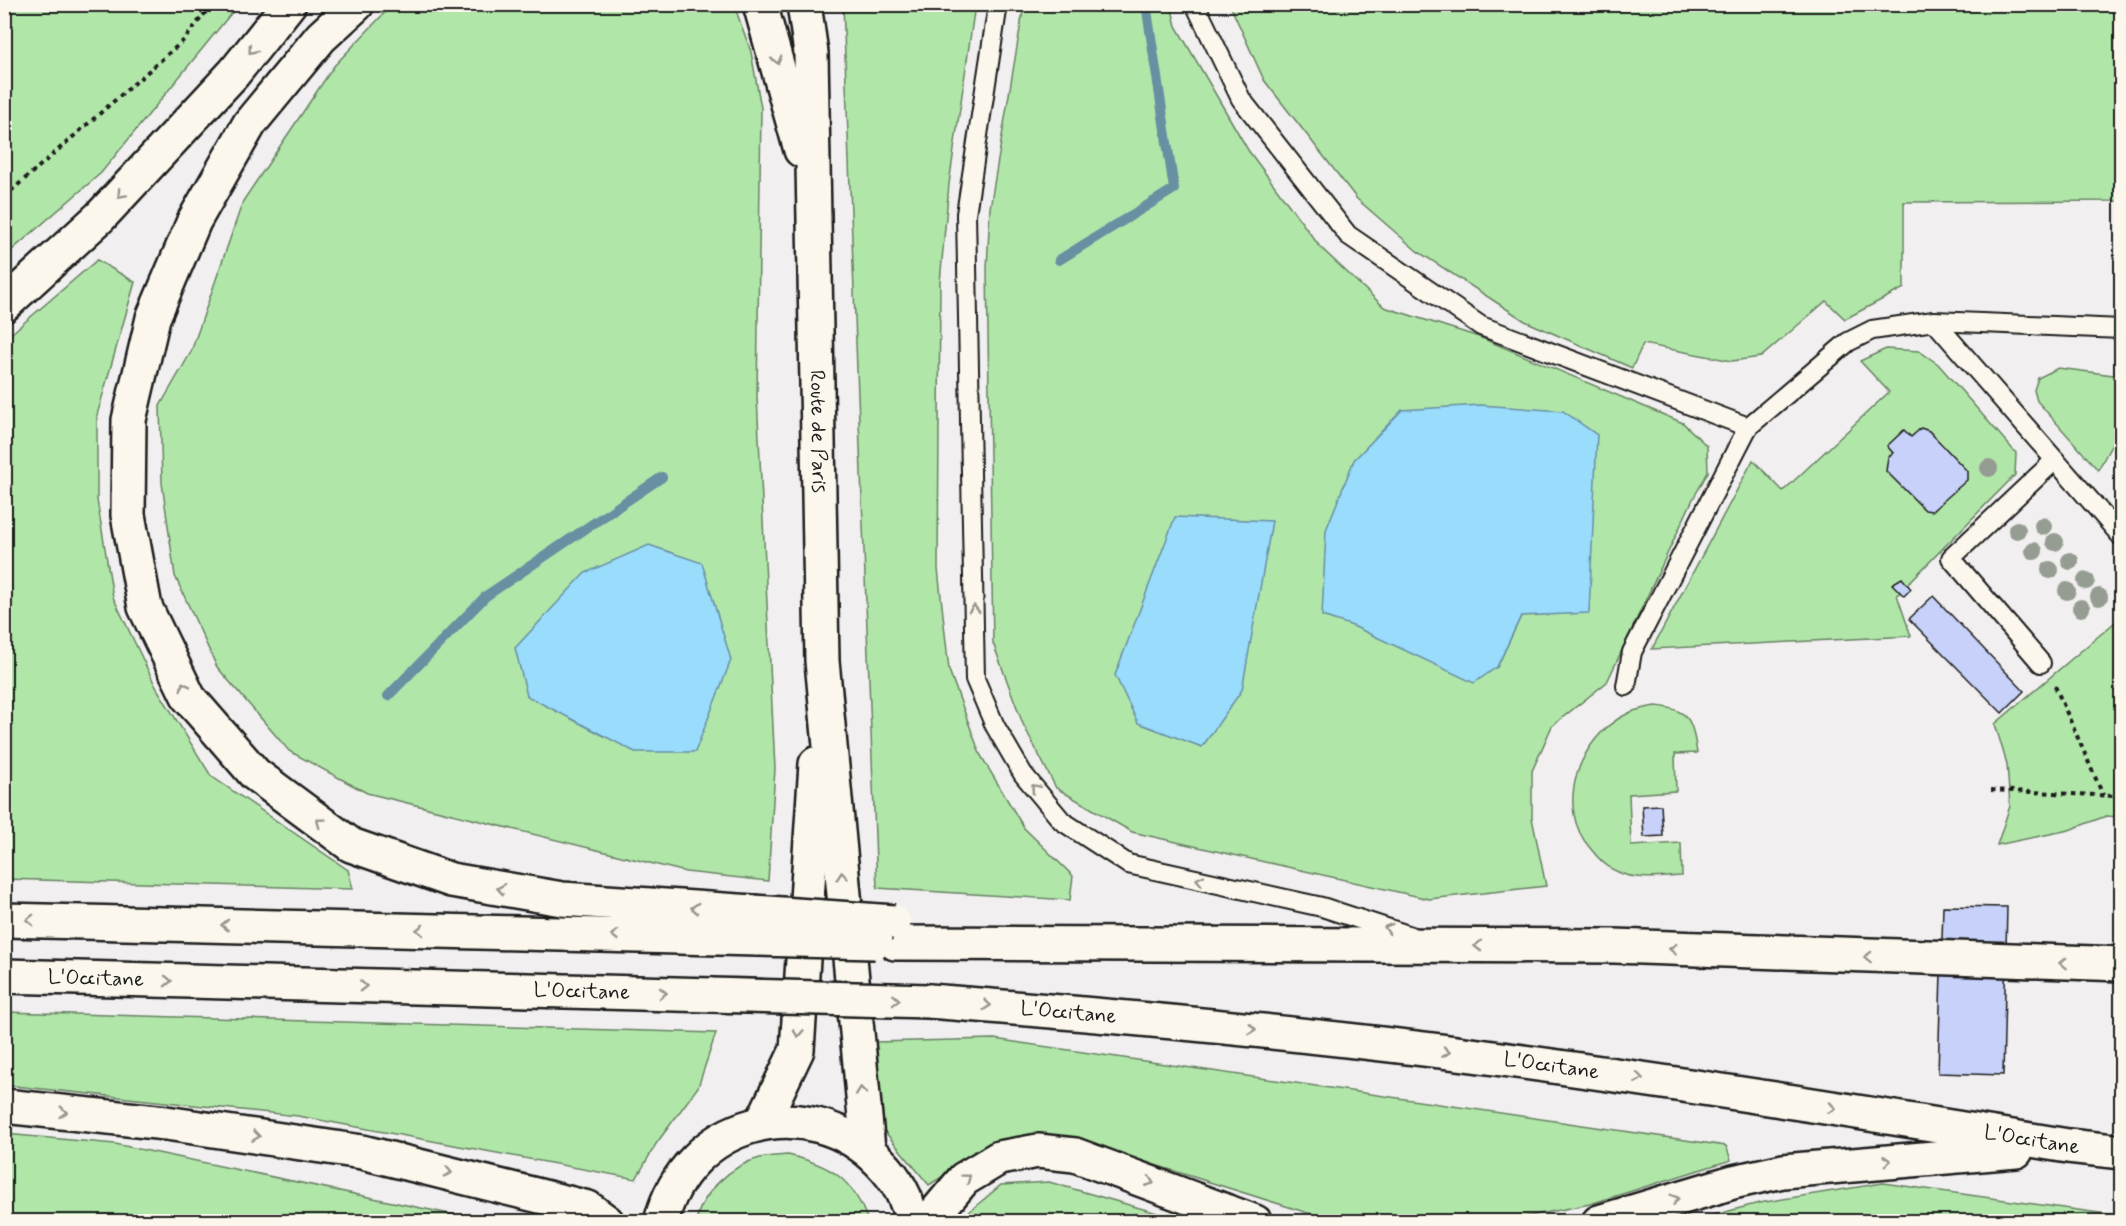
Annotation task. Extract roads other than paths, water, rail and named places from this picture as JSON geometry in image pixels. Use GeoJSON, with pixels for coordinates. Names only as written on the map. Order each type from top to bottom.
{"type":"FeatureCollection","features":[{"type":"Feature","properties":{"kind":"main road"},"geometry":{"type":"LineString","coordinates":[[4,305],[108,208],[234,73],[288,4]]}},
{"type":"Feature","properties":{"kind":"main road"},"geometry":{"type":"LineString","coordinates":[[357,4],[321,37],[250,123],[194,221],[153,318],[129,420],[128,515],[145,608],[189,698],[255,774],[351,845],[451,880],[562,899],[755,926]]}},
{"type":"Feature","properties":{"kind":"main road"},"geometry":{"type":"LineString","coordinates":[[760,4],[814,201]]}},
{"type":"Feature","properties":{"kind":"main road"},"geometry":{"type":"LineString","coordinates":[[804,4],[812,53],[814,201]]}},
{"type":"Feature","properties":{"kind":"main road","name":"Route de Paris"},"geometry":{"type":"LineString","coordinates":[[814,201],[822,661]]}},
{"type":"Feature","properties":{"kind":"main road"},"geometry":{"type":"LineString","coordinates":[[762,1123],[797,1050],[822,661]]}},
{"type":"Feature","properties":{"kind":"main road"},"geometry":{"type":"LineString","coordinates":[[822,661],[868,1149]]}},
{"type":"Feature","properties":{"kind":"main road"},"geometry":{"type":"LineString","coordinates":[[4,920],[755,926],[1164,946],[1614,946],[2121,964]]}},
{"type":"Feature","properties":{"kind":"main road","name":"L'Occitane"},"geometry":{"type":"LineString","coordinates":[[4,976],[929,1001],[1194,1023],[1456,1053],[1709,1088],[2068,1146],[2121,1152]]}},
{"type":"Feature","properties":{"kind":"main road"},"geometry":{"type":"LineString","coordinates":[[4,1106],[166,1123],[362,1152],[578,1205],[588,1208],[607,1221]]}},
{"type":"Feature","properties":{"kind":"main road"},"geometry":{"type":"LineString","coordinates":[[661,1221],[665,1206],[677,1182],[693,1161],[721,1139],[762,1123],[790,1121],[818,1124],[844,1134],[868,1149],[887,1168],[901,1190],[912,1221]]}},
{"type":"Feature","properties":{"kind":"main road"},"geometry":{"type":"LineString","coordinates":[[1599,1221],[1732,1182],[1783,1172],[2068,1146]]}},
{"type":"Feature","properties":{"kind":"main road"},"geometry":{"type":"LineString","coordinates":[[928,1221],[964,1179],[999,1158],[1038,1150],[1076,1155],[1255,1221]]}},
{"type":"Feature","properties":{"kind":"lane"},"geometry":{"type":"LineString","coordinates":[[998,4],[966,214],[975,679],[994,726],[1023,774],[1062,821],[1128,864],[1322,907],[1444,946]]}},
{"type":"Feature","properties":{"kind":"lane"},"geometry":{"type":"LineString","coordinates":[[1195,4],[1241,99],[1348,235],[1481,326],[1748,427]]}},
{"type":"Feature","properties":{"kind":"lane"},"geometry":{"type":"LineString","coordinates":[[1934,321],[2121,537]]}},
{"type":"Feature","properties":{"kind":"lane"},"geometry":{"type":"LineString","coordinates":[[1626,686],[1632,652],[1748,427],[1848,342],[1872,330],[1934,321],[2121,329]]}},
{"type":"Feature","properties":{"kind":"lane"},"geometry":{"type":"LineString","coordinates":[[2041,663],[1951,558],[2055,460]]}},
{"type":"Feature","properties":{"kind":"water"},"geometry":{"type":"Polygon","coordinates":[[[1480,405],[1563,411],[1597,435],[1589,613],[1521,616],[1497,667],[1474,683],[1353,626],[1322,616],[1326,530],[1354,460],[1402,410],[1480,405]]]}},
{"type":"Feature","properties":{"kind":"water"},"geometry":{"type":"Polygon","coordinates":[[[1175,517],[1272,521],[1242,690],[1202,747],[1138,723],[1115,675],[1175,517]]]}},
{"type":"Feature","properties":{"kind":"water"},"geometry":{"type":"Polygon","coordinates":[[[649,545],[702,563],[731,660],[695,752],[635,752],[527,696],[515,648],[585,573],[649,545]]]}},
{"type":"Feature","properties":{"kind":"waterway"},"geometry":{"type":"LineString","coordinates":[[1059,260],[1174,189],[1146,4]]}},
{"type":"Feature","properties":{"kind":"waterway"},"geometry":{"type":"LineString","coordinates":[[388,696],[486,596],[662,477]]}}]}
